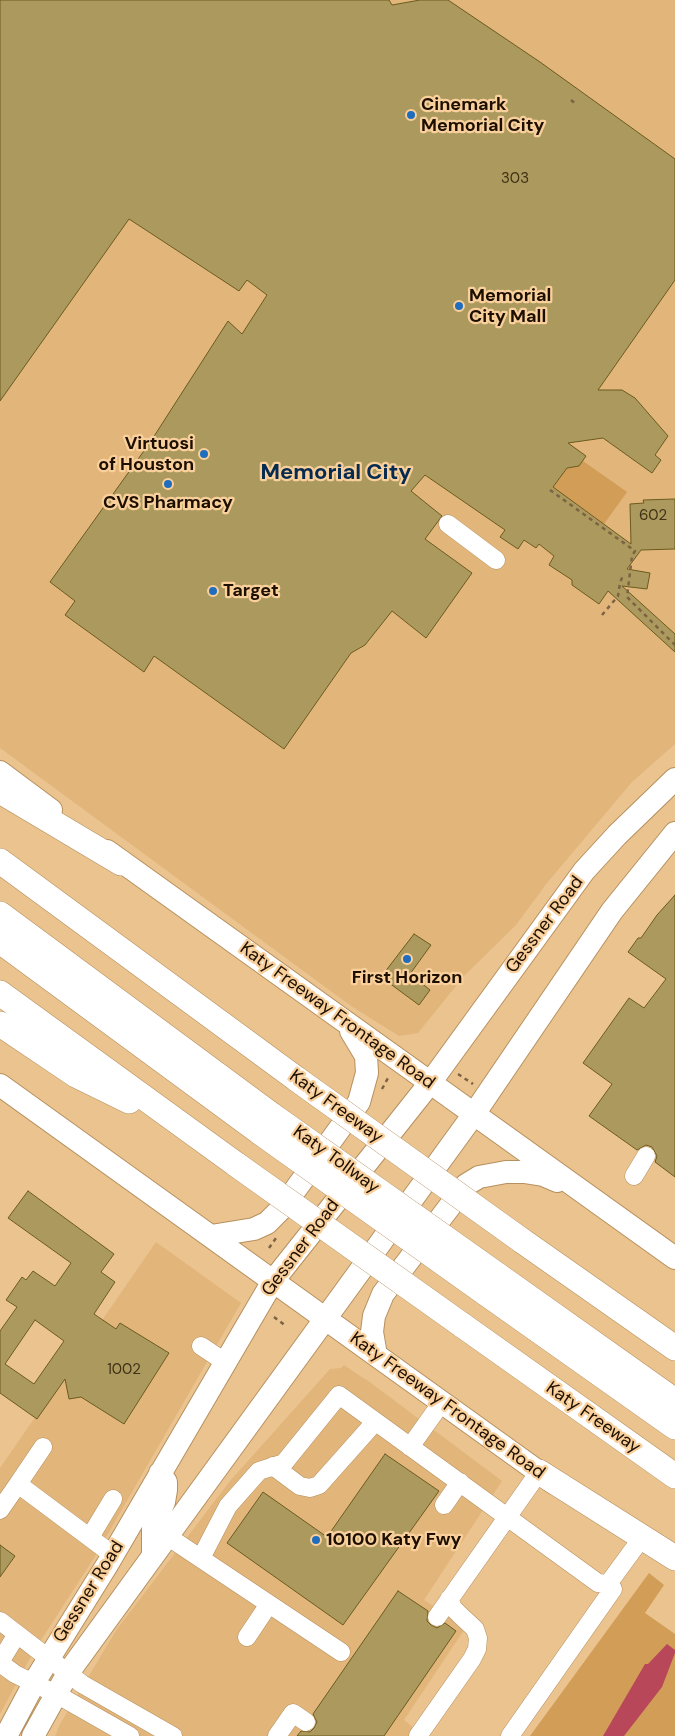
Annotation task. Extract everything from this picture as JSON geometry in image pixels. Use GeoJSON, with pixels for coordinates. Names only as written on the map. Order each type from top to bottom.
{"type":"FeatureCollection","features":[{"type":"Feature","properties":{"kind":"highway"},"geometry":{"type":"LineString","coordinates":[[0,791],[122,863]]}},
{"type":"Feature","properties":{"kind":"highway","name":"Katy Freeway"},"geometry":{"type":"LineString","coordinates":[[0,861],[298,1080],[675,1348]]}},
{"type":"Feature","properties":{"kind":"highway","name":"Katy Tollway"},"geometry":{"type":"LineString","coordinates":[[0,914],[267,1124]]}},
{"type":"Feature","properties":{"kind":"highway","name":"Katy Tollway"},"geometry":{"type":"LineString","coordinates":[[0,940],[267,1124],[490,1283],[675,1427]]}},
{"type":"Feature","properties":{"kind":"highway","name":"Katy Freeway"},"geometry":{"type":"LineString","coordinates":[[0,994],[675,1476]]}},
{"type":"Feature","properties":{"kind":"highway"},"geometry":{"type":"LineString","coordinates":[[0,1024],[76,1075],[193,1132]]}},
{"type":"Feature","properties":{"kind":"highway","name":"Katy Tollway"},"geometry":{"type":"LineString","coordinates":[[490,1283],[675,1401]]}},
{"type":"Feature","properties":{"kind":"highway"},"geometry":{"type":"LineString","coordinates":[[642,1324],[675,1342]]}},
{"type":"Feature","properties":{"kind":"highway"},"geometry":{"type":"LineString","coordinates":[[589,1415],[675,1487]]}},
{"type":"Feature","properties":{"kind":"highway"},"geometry":{"type":"LineString","coordinates":[[539,1472],[675,1558]]}},
{"type":"Feature","properties":{"kind":"main road","name":"Katy Freeway Frontage Road"},"geometry":{"type":"LineString","coordinates":[[0,772],[122,863],[675,1258]]}},
{"type":"Feature","properties":{"kind":"main road","name":"Gessner Road"},"geometry":{"type":"LineString","coordinates":[[5,1729],[113,1555],[273,1281],[430,1083],[584,871],[617,835],[675,778]]}},
{"type":"Feature","properties":{"kind":"main road","name":"Gessner Road"},"geometry":{"type":"LineString","coordinates":[[33,1736],[68,1673],[474,1114],[612,911],[675,832]]}},
{"type":"Feature","properties":{"kind":"main road"},"geometry":{"type":"LineString","coordinates":[[211,1236],[254,1229],[267,1223],[282,1208],[359,1102],[368,1074],[366,1056],[347,1024]]}},
{"type":"Feature","properties":{"kind":"main road","name":"Katy Freeway Frontage Road"},"geometry":{"type":"LineString","coordinates":[[0,1085],[675,1569]]}},
{"type":"Feature","properties":{"kind":"main road"},"geometry":{"type":"LineString","coordinates":[[376,1355],[372,1332],[374,1316],[383,1294],[466,1185],[479,1177],[506,1172],[524,1172],[542,1175],[577,1188]]}},
{"type":"Feature","properties":{"kind":"main road"},"geometry":{"type":"LineString","coordinates":[[153,1555],[153,1526],[164,1502],[166,1490],[166,1482],[160,1473]]}},
{"type":"Feature","properties":{"kind":"street"},"geometry":{"type":"LineString","coordinates":[[448,524],[496,560]]}},
{"type":"Feature","properties":{"kind":"street"},"geometry":{"type":"LineString","coordinates":[[634,1176],[646,1156]]}},
{"type":"Feature","properties":{"kind":"street"},"geometry":{"type":"LineString","coordinates":[[200,1346],[225,1362]]}},
{"type":"Feature","properties":{"kind":"street"},"geometry":{"type":"LineString","coordinates":[[201,1558],[228,1506],[259,1471],[284,1463],[339,1396],[508,1516],[598,1583],[608,1584],[613,1589],[510,1736]]}},
{"type":"Feature","properties":{"kind":"street"},"geometry":{"type":"LineString","coordinates":[[410,1447],[442,1402]]}},
{"type":"Feature","properties":{"kind":"street"},"geometry":{"type":"LineString","coordinates":[[273,1466],[300,1486],[310,1488],[319,1485],[375,1422]]}},
{"type":"Feature","properties":{"kind":"street"},"geometry":{"type":"LineString","coordinates":[[0,1510],[43,1447]]}},
{"type":"Feature","properties":{"kind":"street"},"geometry":{"type":"LineString","coordinates":[[437,1618],[539,1472]]}},
{"type":"Feature","properties":{"kind":"street"},"geometry":{"type":"LineString","coordinates":[[444,1506],[460,1482]]}},
{"type":"Feature","properties":{"kind":"street"},"geometry":{"type":"LineString","coordinates":[[18,1484],[113,1555]]}},
{"type":"Feature","properties":{"kind":"street"},"geometry":{"type":"LineString","coordinates":[[90,1538],[114,1499]]}},
{"type":"Feature","properties":{"kind":"street"},"geometry":{"type":"LineString","coordinates":[[167,1536],[341,1652]]}},
{"type":"Feature","properties":{"kind":"street"},"geometry":{"type":"LineString","coordinates":[[608,1584],[638,1543]]}},
{"type":"Feature","properties":{"kind":"street"},"geometry":{"type":"LineString","coordinates":[[418,1736],[477,1649],[478,1638],[475,1629],[453,1608],[449,1600]]}},
{"type":"Feature","properties":{"kind":"street"},"geometry":{"type":"LineString","coordinates":[[247,1637],[269,1604]]}},
{"type":"Feature","properties":{"kind":"street"},"geometry":{"type":"LineString","coordinates":[[0,1621],[82,1684],[173,1736]]}},
{"type":"Feature","properties":{"kind":"street"},"geometry":{"type":"LineString","coordinates":[[17,1634],[1,1657],[34,1684],[56,1694],[130,1736]]}},
{"type":"Feature","properties":{"kind":"street"},"geometry":{"type":"LineString","coordinates":[[278,1736],[293,1713],[306,1722]]}},
{"type":"Feature","properties":{"kind":"path"},"geometry":{"type":"LineString","coordinates":[[571,100],[577,105]]}},
{"type":"Feature","properties":{"kind":"path"},"geometry":{"type":"LineString","coordinates":[[550,490],[635,551],[632,556],[627,597],[675,645]]}},
{"type":"Feature","properties":{"kind":"path"},"geometry":{"type":"LineString","coordinates":[[602,615],[618,596],[623,575]]}},
{"type":"Feature","properties":{"kind":"path"},"geometry":{"type":"LineString","coordinates":[[458,1074],[474,1085]]}},
{"type":"Feature","properties":{"kind":"path"},"geometry":{"type":"LineString","coordinates":[[274,1317],[286,1326]]}},
{"type":"Feature","properties":{"kind":"shaded area","name":"Memorial City Mall"},"geometry":{"type":"Polygon","coordinates":[[[0,0],[675,0],[675,744],[632,782],[547,883],[516,925],[464,976],[418,1033],[399,1036],[351,1006],[0,748],[0,0]]]}},
{"type":"Feature","properties":{"kind":"shaded area"},"geometry":{"type":"Polygon","coordinates":[[[583,461],[627,492],[604,524],[553,487],[567,468],[579,466],[583,461]]]}},
{"type":"Feature","properties":{"kind":"shaded area"},"geometry":{"type":"Polygon","coordinates":[[[156,1242],[241,1303],[94,1558],[34,1651],[0,1714],[0,1468],[156,1242]]]}},
{"type":"Feature","properties":{"kind":"shaded area"},"geometry":{"type":"Polygon","coordinates":[[[344,1365],[367,1380],[502,1481],[424,1600],[466,1627],[404,1720],[424,1736],[55,1736],[60,1724],[117,1629],[230,1481],[330,1369],[341,1368],[344,1365]]]}},
{"type":"Feature","properties":{"kind":"shaded area"},"geometry":{"type":"Polygon","coordinates":[[[649,1573],[664,1585],[645,1613],[675,1634],[675,1736],[530,1736],[649,1573]]]}},
{"type":"Feature","properties":{"kind":"shaded area"},"geometry":{"type":"Polygon","coordinates":[[[667,1644],[675,1650],[675,1653],[662,1687],[624,1736],[603,1736],[645,1664],[648,1664],[667,1644]]]}},
{"type":"Feature","properties":{"kind":"building","name":"Memorial City Mall"},"geometry":{"type":"Polygon","coordinates":[[[0,0],[389,0],[392,5],[420,0],[448,0],[540,62],[675,159],[675,280],[598,390],[622,390],[635,398],[668,436],[655,455],[661,460],[652,473],[603,438],[568,443],[586,456],[579,466],[567,468],[553,487],[631,544],[630,504],[644,503],[643,500],[675,499],[675,549],[641,550],[627,569],[650,573],[647,589],[622,586],[675,634],[675,652],[608,591],[599,604],[572,585],[572,580],[549,565],[554,556],[539,544],[536,548],[524,540],[518,549],[500,537],[505,530],[425,475],[411,491],[442,516],[425,539],[472,573],[426,638],[392,611],[365,645],[351,653],[284,749],[154,656],[144,672],[65,615],[75,601],[50,582],[151,441],[228,321],[242,334],[267,295],[247,280],[239,291],[129,219],[0,401],[0,0]]]}},
{"type":"Feature","properties":{"kind":"building"},"geometry":{"type":"Polygon","coordinates":[[[675,895],[675,1177],[655,1162],[657,1156],[652,1147],[646,1145],[637,1150],[589,1116],[612,1084],[583,1063],[629,998],[644,1008],[666,979],[628,952],[675,895]]]}},
{"type":"Feature","properties":{"kind":"building","name":"First Horizon"},"geometry":{"type":"Polygon","coordinates":[[[414,934],[431,945],[410,974],[430,990],[419,1005],[381,977],[414,934]]]}},
{"type":"Feature","properties":{"kind":"building"},"geometry":{"type":"Polygon","coordinates":[[[28,1191],[114,1254],[101,1272],[115,1282],[94,1314],[116,1329],[120,1323],[169,1353],[124,1424],[81,1397],[69,1399],[65,1379],[37,1419],[0,1393],[0,1331],[17,1307],[6,1300],[22,1277],[26,1280],[33,1271],[55,1286],[71,1263],[8,1218],[28,1191]],[[35,1320],[5,1364],[34,1384],[64,1341],[35,1320]]]}},
{"type":"Feature","properties":{"kind":"building","name":"10100 Katy Fwy"},"geometry":{"type":"Polygon","coordinates":[[[385,1454],[439,1491],[343,1625],[227,1543],[263,1492],[327,1537],[385,1454]]]}},
{"type":"Feature","properties":{"kind":"building"},"geometry":{"type":"Polygon","coordinates":[[[0,1545],[15,1556],[0,1577],[0,1545]]]}},
{"type":"Feature","properties":{"kind":"building"},"geometry":{"type":"Polygon","coordinates":[[[398,1591],[428,1611],[427,1621],[431,1625],[437,1628],[445,1623],[456,1631],[384,1736],[297,1736],[301,1731],[310,1732],[314,1728],[317,1722],[313,1714],[398,1591]]]}},
{"type":"Feature","properties":{"kind":"place","name":"Cinemark Memorial City"},"geometry":{"type":"Point","coordinates":[411,115]}},
{"type":"Feature","properties":{"kind":"place","name":"Memorial City Mall"},"geometry":{"type":"Point","coordinates":[459,306]}},
{"type":"Feature","properties":{"kind":"place","name":"Virtuosi of Houston"},"geometry":{"type":"Point","coordinates":[204,454]}},
{"type":"Feature","properties":{"kind":"place","name":"CVS Pharmacy"},"geometry":{"type":"Point","coordinates":[168,484]}},
{"type":"Feature","properties":{"kind":"place","name":"Target"},"geometry":{"type":"Point","coordinates":[213,591]}},
{"type":"Feature","properties":{"kind":"place","name":"First Horizon"},"geometry":{"type":"Point","coordinates":[407,959]}},
{"type":"Feature","properties":{"kind":"place","name":"10100 Katy Fwy"},"geometry":{"type":"Point","coordinates":[316,1540]}},
{"type":"Feature","properties":{"kind":"district","name":"Memorial City"},"geometry":{"type":"Point","coordinates":[336,473]}}]}
